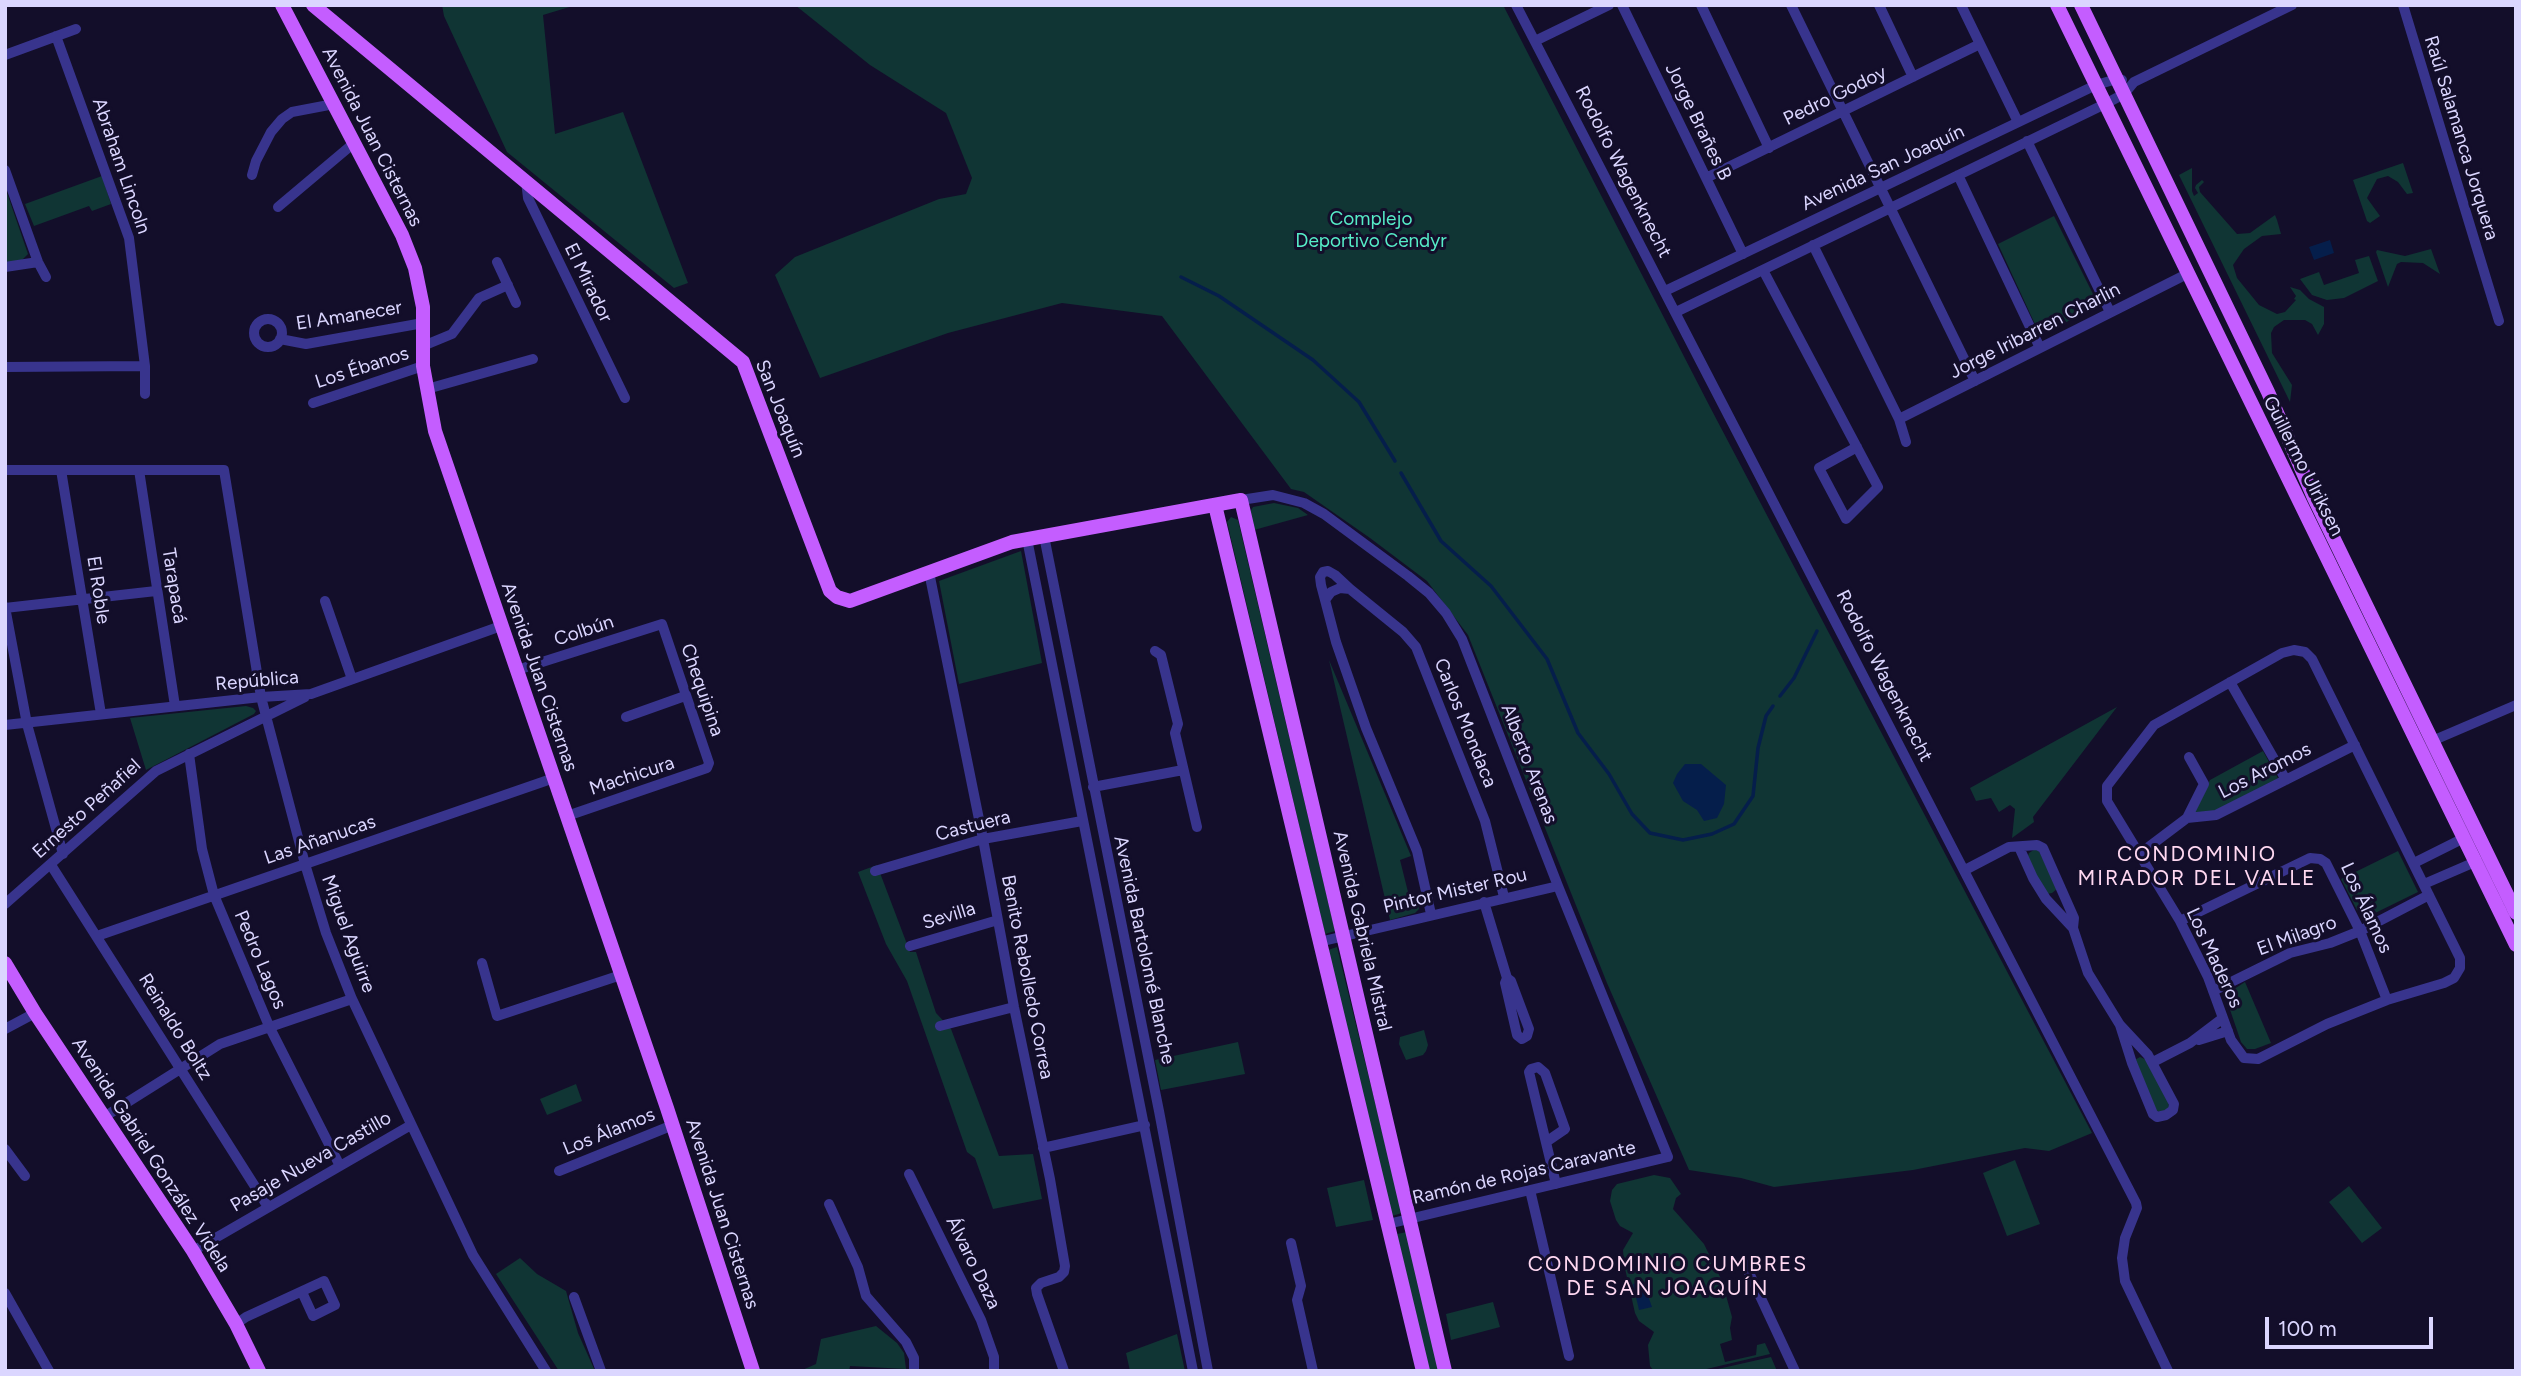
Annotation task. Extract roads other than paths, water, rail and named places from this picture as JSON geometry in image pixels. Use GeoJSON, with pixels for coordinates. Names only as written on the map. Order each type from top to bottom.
{"type":"FeatureCollection","features":[{"type":"Feature","properties":{"kind":"main road","name":"Avenida Juan Cisternas"},"geometry":{"type":"LineString","coordinates":[[282,5],[415,268],[423,307],[423,366],[435,431],[673,1125],[753,1371]]}},
{"type":"Feature","properties":{"kind":"main road","name":"San Joaquín"},"geometry":{"type":"LineString","coordinates":[[313,5],[743,362],[830,591],[837,597],[850,601],[1027,539],[1241,500]]}},
{"type":"Feature","properties":{"kind":"main road","name":"Guillermo Ulriksen"},"geometry":{"type":"LineString","coordinates":[[2057,5],[2516,945]]}},
{"type":"Feature","properties":{"kind":"main road","name":"Guillermo Ulriksen"},"geometry":{"type":"LineString","coordinates":[[2081,5],[2268,392],[2314,498],[2516,913]]}},
{"type":"Feature","properties":{"kind":"main road"},"geometry":{"type":"LineString","coordinates":[[2073,37],[2084,41],[2096,36]]}},
{"type":"Feature","properties":{"kind":"main road"},"geometry":{"type":"LineString","coordinates":[[2122,140],[2138,138],[2148,144]]}},
{"type":"Feature","properties":{"kind":"main road","name":"Avenida Gabriela Mistral"},"geometry":{"type":"LineString","coordinates":[[1241,500],[1445,1371]]}},
{"type":"Feature","properties":{"kind":"main road"},"geometry":{"type":"LineString","coordinates":[[1215,505],[1423,1371]]}},
{"type":"Feature","properties":{"kind":"main road","name":"Avenida Gabriel González Videla"},"geometry":{"type":"LineString","coordinates":[[5,963],[192,1251],[236,1324],[259,1371]]}},
{"type":"Feature","properties":{"kind":"street","name":"Rodolfo Wagenknecht"},"geometry":{"type":"LineString","coordinates":[[1516,5],[2136,1203],[2137,1208],[2124,1238],[2122,1258],[2125,1281],[2168,1371]]}},
{"type":"Feature","properties":{"kind":"street"},"geometry":{"type":"LineString","coordinates":[[1535,41],[1609,5]]}},
{"type":"Feature","properties":{"kind":"street","name":"Jorge Brañes B"},"geometry":{"type":"LineString","coordinates":[[1622,5],[1743,254]]}},
{"type":"Feature","properties":{"kind":"street"},"geometry":{"type":"LineString","coordinates":[[1701,5],[1769,148]]}},
{"type":"Feature","properties":{"kind":"street"},"geometry":{"type":"LineString","coordinates":[[1791,5],[1975,381]]}},
{"type":"Feature","properties":{"kind":"street"},"geometry":{"type":"LineString","coordinates":[[1879,5],[1913,77]]}},
{"type":"Feature","properties":{"kind":"street"},"geometry":{"type":"LineString","coordinates":[[1961,5],[2018,122]]}},
{"type":"Feature","properties":{"kind":"street"},"geometry":{"type":"LineString","coordinates":[[2124,94],[2134,82],[2292,5]]}},
{"type":"Feature","properties":{"kind":"street","name":"Raúl Salamanca Jorquera"},"geometry":{"type":"LineString","coordinates":[[2403,5],[2499,321]]}},
{"type":"Feature","properties":{"kind":"street"},"geometry":{"type":"LineString","coordinates":[[5,55],[76,29]]}},
{"type":"Feature","properties":{"kind":"street","name":"Abraham Lincoln"},"geometry":{"type":"LineString","coordinates":[[56,36],[129,237],[145,366],[145,394]]}},
{"type":"Feature","properties":{"kind":"street","name":"Pedro Godoy"},"geometry":{"type":"LineString","coordinates":[[1706,178],[1980,44]]}},
{"type":"Feature","properties":{"kind":"street"},"geometry":{"type":"LineString","coordinates":[[2117,79],[2134,82]]}},
{"type":"Feature","properties":{"kind":"street","name":"Avenida San Joaquín"},"geometry":{"type":"LineString","coordinates":[[1665,291],[2096,85],[2117,79]]}},
{"type":"Feature","properties":{"kind":"street","name":"Avenida San Joaquín"},"geometry":{"type":"LineString","coordinates":[[1676,312],[2124,94]]}},
{"type":"Feature","properties":{"kind":"street"},"geometry":{"type":"LineString","coordinates":[[252,175],[256,160],[271,132],[282,119],[292,112],[334,104]]}},
{"type":"Feature","properties":{"kind":"street"},"geometry":{"type":"LineString","coordinates":[[2027,141],[2110,313]]}},
{"type":"Feature","properties":{"kind":"street"},"geometry":{"type":"LineString","coordinates":[[278,207],[354,143]]}},
{"type":"Feature","properties":{"kind":"street"},"geometry":{"type":"LineString","coordinates":[[5,170],[46,277]]}},
{"type":"Feature","properties":{"kind":"street"},"geometry":{"type":"LineString","coordinates":[[1958,175],[2040,348]]}},
{"type":"Feature","properties":{"kind":"street","name":"El Mirador"},"geometry":{"type":"LineString","coordinates":[[526,181],[528,198],[625,398]]}},
{"type":"Feature","properties":{"kind":"street"},"geometry":{"type":"LineString","coordinates":[[1813,246],[1899,419],[1906,442]]}},
{"type":"Feature","properties":{"kind":"street"},"geometry":{"type":"LineString","coordinates":[[5,267],[38,261]]}},
{"type":"Feature","properties":{"kind":"street"},"geometry":{"type":"LineString","coordinates":[[497,262],[516,303]]}},
{"type":"Feature","properties":{"kind":"street"},"geometry":{"type":"LineString","coordinates":[[1763,270],[1857,447],[1878,487],[1846,519],[1819,468],[1857,447]]}},
{"type":"Feature","properties":{"kind":"street","name":"Jorge Iribarren Charlin"},"geometry":{"type":"LineString","coordinates":[[1899,419],[2187,274]]}},
{"type":"Feature","properties":{"kind":"street"},"geometry":{"type":"LineString","coordinates":[[423,346],[452,334],[480,298],[508,285]]}},
{"type":"Feature","properties":{"kind":"street","name":"El Amanecer"},"geometry":{"type":"LineString","coordinates":[[281,339],[306,344],[423,323]]}},
{"type":"Feature","properties":{"kind":"street"},"geometry":{"type":"LineString","coordinates":[[427,389],[533,359]]}},
{"type":"Feature","properties":{"kind":"street"},"geometry":{"type":"LineString","coordinates":[[5,367],[145,366]]}},
{"type":"Feature","properties":{"kind":"street","name":"Los Ébanos"},"geometry":{"type":"LineString","coordinates":[[313,402],[423,366]]}},
{"type":"Feature","properties":{"kind":"street"},"geometry":{"type":"LineString","coordinates":[[5,470],[139,470]]}},
{"type":"Feature","properties":{"kind":"street","name":"El Roble"},"geometry":{"type":"LineString","coordinates":[[61,470],[102,715]]}},
{"type":"Feature","properties":{"kind":"street","name":"Miguel Aguirre"},"geometry":{"type":"LineString","coordinates":[[139,470],[224,470],[261,697],[304,864],[326,933],[352,999],[473,1255],[546,1371]]}},
{"type":"Feature","properties":{"kind":"street","name":"Tarapacá"},"geometry":{"type":"LineString","coordinates":[[139,470],[175,706]]}},
{"type":"Feature","properties":{"kind":"street","name":"Alberto Arenas"},"geometry":{"type":"LineString","coordinates":[[1241,500],[1273,495],[1304,503],[1346,530],[1418,584],[1446,613],[1462,639],[1668,1157]]}},
{"type":"Feature","properties":{"kind":"street","name":"Avenida Bartolomé Blanche"},"geometry":{"type":"LineString","coordinates":[[1044,536],[1157,1097],[1208,1368]]}},
{"type":"Feature","properties":{"kind":"street","name":"Avenida Bartolomé Blanche"},"geometry":{"type":"LineString","coordinates":[[1027,539],[1193,1369]]}},
{"type":"Feature","properties":{"kind":"street","name":"Benito Rebolledo Correa"},"geometry":{"type":"LineString","coordinates":[[929,572],[1065,1266],[1059,1277],[1041,1283],[1036,1288],[1063,1371]]}},
{"type":"Feature","properties":{"kind":"street","name":"Carlos Mondaca"},"geometry":{"type":"LineString","coordinates":[[1431,914],[1416,851],[1366,728],[1336,642],[1321,585],[1320,577],[1324,572],[1335,575],[1403,632],[1416,647],[1485,821],[1504,897]]}},
{"type":"Feature","properties":{"kind":"street"},"geometry":{"type":"LineString","coordinates":[[1325,600],[1331,592],[1339,588],[1350,589]]}},
{"type":"Feature","properties":{"kind":"street"},"geometry":{"type":"LineString","coordinates":[[63,854],[27,724],[5,607],[156,591]]}},
{"type":"Feature","properties":{"kind":"street"},"geometry":{"type":"LineString","coordinates":[[325,601],[352,679]]}},
{"type":"Feature","properties":{"kind":"street","name":"Colbún"},"geometry":{"type":"LineString","coordinates":[[517,670],[662,624]]}},
{"type":"Feature","properties":{"kind":"street","name":"Chequipina"},"geometry":{"type":"LineString","coordinates":[[662,624],[709,763],[707,768]]}},
{"type":"Feature","properties":{"kind":"street","name":"República"},"geometry":{"type":"LineString","coordinates":[[5,725],[311,694],[501,626]]}},
{"type":"Feature","properties":{"kind":"street","name":"Los Maderos"},"geometry":{"type":"LineString","coordinates":[[2294,650],[2305,652],[2312,659],[2356,745],[2460,958],[2460,968],[2454,978],[2444,984],[2387,1000],[2327,1024],[2258,1059],[2244,1058],[2237,1051],[2213,991],[2180,921],[2107,801],[2107,786],[2154,724],[2282,653],[2294,650]]}},
{"type":"Feature","properties":{"kind":"street"},"geometry":{"type":"LineString","coordinates":[[1155,652],[1161,655],[1178,724],[1175,733],[1196,827]]}},
{"type":"Feature","properties":{"kind":"street"},"geometry":{"type":"LineString","coordinates":[[2230,682],[2286,780]]}},
{"type":"Feature","properties":{"kind":"street","name":"Ernesto Peñafiel"},"geometry":{"type":"LineString","coordinates":[[5,904],[156,771],[311,694]]}},
{"type":"Feature","properties":{"kind":"street"},"geometry":{"type":"LineString","coordinates":[[626,716],[685,696]]}},
{"type":"Feature","properties":{"kind":"street"},"geometry":{"type":"LineString","coordinates":[[2432,741],[2516,705]]}},
{"type":"Feature","properties":{"kind":"street","name":"Los Aromos"},"geometry":{"type":"LineString","coordinates":[[2187,818],[2216,815],[2356,745]]}},
{"type":"Feature","properties":{"kind":"street","name":"Pedro Lagos"},"geometry":{"type":"LineString","coordinates":[[189,754],[202,849],[215,895],[269,1026],[340,1166]]}},
{"type":"Feature","properties":{"kind":"street","name":"Los Aromos"},"geometry":{"type":"LineString","coordinates":[[2138,855],[2187,818],[2204,784],[2189,757]]}},
{"type":"Feature","properties":{"kind":"street","name":"Machicura"},"geometry":{"type":"LineString","coordinates":[[568,816],[707,768]]}},
{"type":"Feature","properties":{"kind":"street"},"geometry":{"type":"LineString","coordinates":[[1093,787],[1183,770]]}},
{"type":"Feature","properties":{"kind":"street","name":"Las Añanucas"},"geometry":{"type":"LineString","coordinates":[[97,936],[541,780],[554,778]]}},
{"type":"Feature","properties":{"kind":"street","name":"Castuera"},"geometry":{"type":"LineString","coordinates":[[875,872],[983,839],[1082,821]]}},
{"type":"Feature","properties":{"kind":"street"},"geometry":{"type":"LineString","coordinates":[[2414,863],[2464,838]]}},
{"type":"Feature","properties":{"kind":"street"},"geometry":{"type":"LineString","coordinates":[[1965,870],[2009,847],[2040,845],[2074,918],[2073,928],[2088,973],[2120,1025],[2151,1058],[2174,1104],[2173,1110],[2161,1117],[2154,1114],[2132,1063],[2120,1025]]}},
{"type":"Feature","properties":{"kind":"street"},"geometry":{"type":"LineString","coordinates":[[2019,847],[2046,899],[2073,928]]}},
{"type":"Feature","properties":{"kind":"street","name":"Los Álamos"},"geometry":{"type":"LineString","coordinates":[[2180,921],[2310,858],[2320,859],[2326,863],[2360,931],[2387,1000]]}},
{"type":"Feature","properties":{"kind":"street"},"geometry":{"type":"LineString","coordinates":[[2424,884],[2475,862]]}},
{"type":"Feature","properties":{"kind":"street","name":"Reinaldo Boltz"},"geometry":{"type":"LineString","coordinates":[[51,865],[268,1207]]}},
{"type":"Feature","properties":{"kind":"street","name":"Pintor Mister Rou"},"geometry":{"type":"LineString","coordinates":[[1319,942],[1558,886]]}},
{"type":"Feature","properties":{"kind":"street"},"geometry":{"type":"LineString","coordinates":[[2046,899],[2063,890]]}},
{"type":"Feature","properties":{"kind":"street","name":"El Milagro"},"geometry":{"type":"LineString","coordinates":[[2213,991],[2290,953],[2330,943],[2360,931],[2429,895]]}},
{"type":"Feature","properties":{"kind":"street"},"geometry":{"type":"LineString","coordinates":[[1484,902],[1507,978],[1511,981],[1529,1030],[1527,1036],[1522,1039],[1517,1035],[1505,984],[1507,978]]}},
{"type":"Feature","properties":{"kind":"street","name":"Sevilla"},"geometry":{"type":"LineString","coordinates":[[910,946],[998,920]]}},
{"type":"Feature","properties":{"kind":"street"},"geometry":{"type":"LineString","coordinates":[[482,963],[497,1016],[621,975]]}},
{"type":"Feature","properties":{"kind":"street"},"geometry":{"type":"LineString","coordinates":[[104,1118],[220,1044],[352,999]]}},
{"type":"Feature","properties":{"kind":"street"},"geometry":{"type":"LineString","coordinates":[[940,1026],[1014,1007]]}},
{"type":"Feature","properties":{"kind":"street"},"geometry":{"type":"LineString","coordinates":[[5,1029],[35,1013]]}},
{"type":"Feature","properties":{"kind":"street"},"geometry":{"type":"LineString","coordinates":[[2190,1043],[2223,1018]]}},
{"type":"Feature","properties":{"kind":"street"},"geometry":{"type":"LineString","coordinates":[[2132,1063],[2138,1056],[2151,1058],[2228,1031]]}},
{"type":"Feature","properties":{"kind":"street"},"geometry":{"type":"LineString","coordinates":[[1546,1142],[1565,1129],[1545,1073],[1538,1067],[1529,1072],[1556,1184]]}},
{"type":"Feature","properties":{"kind":"street","name":"Pasaje Nueva Castillo"},"geometry":{"type":"LineString","coordinates":[[192,1251],[411,1125]]}},
{"type":"Feature","properties":{"kind":"street","name":"Los Álamos"},"geometry":{"type":"LineString","coordinates":[[559,1171],[673,1125]]}},
{"type":"Feature","properties":{"kind":"street"},"geometry":{"type":"LineString","coordinates":[[1043,1148],[1145,1125]]}},
{"type":"Feature","properties":{"kind":"street"},"geometry":{"type":"LineString","coordinates":[[5,1149],[24,1176]]}},
{"type":"Feature","properties":{"kind":"street","name":"Ramón de Rojas Caravante"},"geometry":{"type":"LineString","coordinates":[[1388,1224],[1668,1157]]}},
{"type":"Feature","properties":{"kind":"street","name":"Álvaro Daza"},"geometry":{"type":"LineString","coordinates":[[909,1174],[981,1320],[994,1357],[994,1371]]}},
{"type":"Feature","properties":{"kind":"street"},"geometry":{"type":"LineString","coordinates":[[1531,1190],[1569,1356]]}},
{"type":"Feature","properties":{"kind":"street"},"geometry":{"type":"LineString","coordinates":[[829,1204],[858,1267],[866,1296],[906,1342],[914,1358],[914,1371]]}},
{"type":"Feature","properties":{"kind":"street"},"geometry":{"type":"LineString","coordinates":[[1291,1243],[1301,1286],[1297,1300],[1313,1371]]}},
{"type":"Feature","properties":{"kind":"street"},"geometry":{"type":"LineString","coordinates":[[1745,1264],[1795,1371]]}},
{"type":"Feature","properties":{"kind":"street"},"geometry":{"type":"LineString","coordinates":[[236,1324],[302,1292]]}},
{"type":"Feature","properties":{"kind":"street"},"geometry":{"type":"LineString","coordinates":[[5,1293],[49,1371]]}},
{"type":"Feature","properties":{"kind":"street"},"geometry":{"type":"LineString","coordinates":[[574,1297],[601,1371]]}},
{"type":"Feature","properties":{"kind":"street"},"geometry":{"type":"LineString","coordinates":[[1193,1369],[1208,1368]]}},
{"type":"Feature","properties":{"kind":"water"},"geometry":{"type":"Polygon","coordinates":[[[2330,240],[2334,253],[2314,260],[2309,247],[2330,240]]]}},
{"type":"Feature","properties":{"kind":"water"},"geometry":{"type":"Polygon","coordinates":[[[1685,764],[1701,764],[1726,785],[1724,804],[1717,818],[1704,821],[1697,810],[1683,801],[1673,783],[1685,764]]]}},
{"type":"Feature","properties":{"kind":"water"},"geometry":{"type":"Polygon","coordinates":[[[1643,1282],[1652,1307],[1639,1310],[1633,1284],[1643,1282]]]}},
{"type":"Feature","properties":{"kind":"waterway"},"geometry":{"type":"LineString","coordinates":[[1181,277],[1219,296],[1313,360],[1359,402],[1395,461]]}},
{"type":"Feature","properties":{"kind":"waterway"},"geometry":{"type":"LineString","coordinates":[[1401,473],[1441,541],[1491,586],[1547,659],[1578,733],[1609,774],[1632,814],[1650,833],[1683,840],[1712,834],[1734,824],[1753,796],[1758,748],[1766,716],[1773,706]]}},
{"type":"Feature","properties":{"kind":"waterway"},"geometry":{"type":"LineString","coordinates":[[1780,696],[1794,678],[1817,631]]}},
{"type":"Feature","properties":{"kind":"district","name":"CONDOMINIO MIRADOR DEL VALLE"},"geometry":{"type":"Point","coordinates":[2197,867]}},
{"type":"Feature","properties":{"kind":"district","name":"CONDOMINIO CUMBRES DE SAN JOAQUÍN"},"geometry":{"type":"Point","coordinates":[1668,1277]}},
{"type":"Feature","properties":{"kind":"park label","name":"Complejo Deportivo Cendyr"},"geometry":{"type":"Point","coordinates":[1371,230]}}]}
